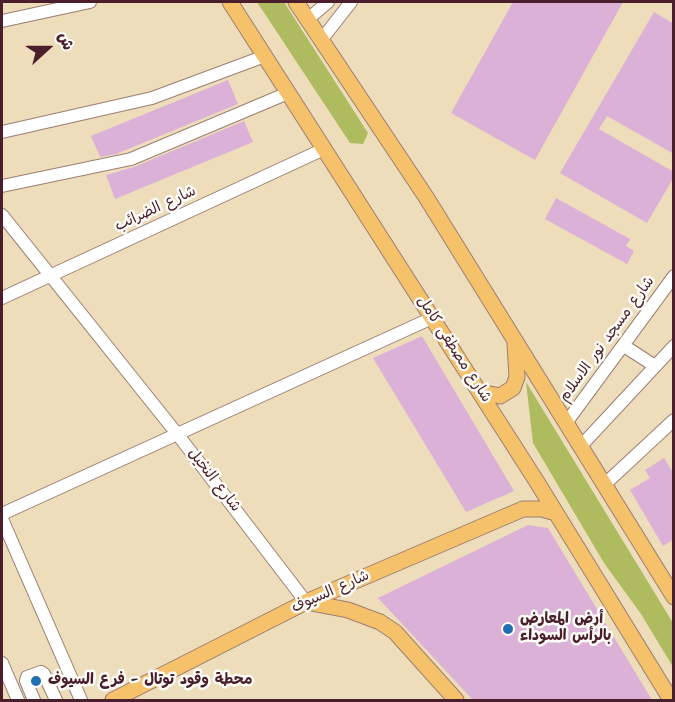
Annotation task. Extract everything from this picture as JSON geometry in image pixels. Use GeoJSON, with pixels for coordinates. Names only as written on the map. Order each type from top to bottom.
{"type":"FeatureCollection","features":[{"type":"Feature","properties":{"kind":"main road","name":"شارع مصطفى كامل"},"geometry":{"type":"LineString","coordinates":[[230,2],[480,392],[553,517],[671,700]]}},
{"type":"Feature","properties":{"kind":"main road"},"geometry":{"type":"LineString","coordinates":[[296,2],[426,197],[674,597]]}},
{"type":"Feature","properties":{"kind":"main road"},"geometry":{"type":"LineString","coordinates":[[480,392],[500,396],[513,388],[517,377],[515,341]]}},
{"type":"Feature","properties":{"kind":"main road","name":"شارع السيوف"},"geometry":{"type":"LineString","coordinates":[[113,700],[306,602],[523,509],[535,508],[553,517]]}},
{"type":"Feature","properties":{"kind":"main road"},"geometry":{"type":"LineString","coordinates":[[306,602],[348,610],[380,622],[394,632],[456,700]]}},
{"type":"Feature","properties":{"kind":"street"},"geometry":{"type":"LineString","coordinates":[[2,21],[90,2]]}},
{"type":"Feature","properties":{"kind":"street"},"geometry":{"type":"LineString","coordinates":[[308,19],[328,2]]}},
{"type":"Feature","properties":{"kind":"street"},"geometry":{"type":"LineString","coordinates":[[322,39],[351,2]]}},
{"type":"Feature","properties":{"kind":"street"},"geometry":{"type":"LineString","coordinates":[[2,132],[152,98],[265,56]]}},
{"type":"Feature","properties":{"kind":"street"},"geometry":{"type":"LineString","coordinates":[[2,186],[131,159],[288,93]]}},
{"type":"Feature","properties":{"kind":"street","name":"شارع الضرائب"},"geometry":{"type":"LineString","coordinates":[[3,296],[324,148]]}},
{"type":"Feature","properties":{"kind":"street","name":"شارع النخيل"},"geometry":{"type":"LineString","coordinates":[[2,215],[178,435],[306,602]]}},
{"type":"Feature","properties":{"kind":"street","name":"شارع مسجد نور الاسلام"},"geometry":{"type":"LineString","coordinates":[[566,423],[674,276]]}},
{"type":"Feature","properties":{"kind":"street"},"geometry":{"type":"LineString","coordinates":[[2,514],[432,318]]}},
{"type":"Feature","properties":{"kind":"street"},"geometry":{"type":"LineString","coordinates":[[624,346],[655,366]]}},
{"type":"Feature","properties":{"kind":"street"},"geometry":{"type":"LineString","coordinates":[[580,447],[674,346]]}},
{"type":"Feature","properties":{"kind":"street"},"geometry":{"type":"LineString","coordinates":[[604,484],[674,420]]}},
{"type":"Feature","properties":{"kind":"street"},"geometry":{"type":"LineString","coordinates":[[2,519],[81,700]]}},
{"type":"Feature","properties":{"kind":"street"},"geometry":{"type":"LineString","coordinates":[[2,663],[18,700]]}},
{"type":"Feature","properties":{"kind":"street"},"geometry":{"type":"LineString","coordinates":[[34,700],[26,679],[41,672],[45,675],[56,700]]}},
{"type":"Feature","properties":{"kind":"green space"},"geometry":{"type":"Polygon","coordinates":[[[257,2],[284,2],[368,133],[363,144],[350,143],[257,2]]]}},
{"type":"Feature","properties":{"kind":"green space"},"geometry":{"type":"Polygon","coordinates":[[[526,382],[673,623],[673,667],[641,614],[604,563],[533,443],[526,382]]]}},
{"type":"Feature","properties":{"kind":"building"},"geometry":{"type":"Polygon","coordinates":[[[513,2],[623,2],[535,160],[451,113],[513,2]]]}},
{"type":"Feature","properties":{"kind":"building"},"geometry":{"type":"Polygon","coordinates":[[[654,12],[674,24],[674,154],[607,116],[599,129],[674,172],[674,177],[647,223],[560,173],[654,12]]]}},
{"type":"Feature","properties":{"kind":"building"},"geometry":{"type":"Polygon","coordinates":[[[228,80],[238,104],[116,154],[100,157],[91,136],[228,80]]]}},
{"type":"Feature","properties":{"kind":"building"},"geometry":{"type":"Polygon","coordinates":[[[244,121],[253,142],[115,199],[106,175],[134,167],[244,121]]]}},
{"type":"Feature","properties":{"kind":"building"},"geometry":{"type":"Polygon","coordinates":[[[556,198],[630,239],[626,246],[634,251],[627,264],[545,219],[556,198]]]}},
{"type":"Feature","properties":{"kind":"building"},"geometry":{"type":"Polygon","coordinates":[[[422,336],[514,491],[466,512],[373,358],[422,336]]]}},
{"type":"Feature","properties":{"kind":"building"},"geometry":{"type":"Polygon","coordinates":[[[664,458],[674,474],[674,539],[663,546],[630,490],[650,478],[645,470],[664,458]]]}},
{"type":"Feature","properties":{"kind":"building","name":"أرض المعارض بالرأس السوداء"},"geometry":{"type":"Polygon","coordinates":[[[528,525],[548,528],[652,700],[473,700],[378,598],[528,525]]]}},
{"type":"Feature","properties":{"kind":"place","name":"أرض المعارض بالرأس السوداء"},"geometry":{"type":"Point","coordinates":[508,629]}},
{"type":"Feature","properties":{"kind":"place","name":"محطة وقود توتال - فرع السيوف"},"geometry":{"type":"Point","coordinates":[36,681]}}]}
